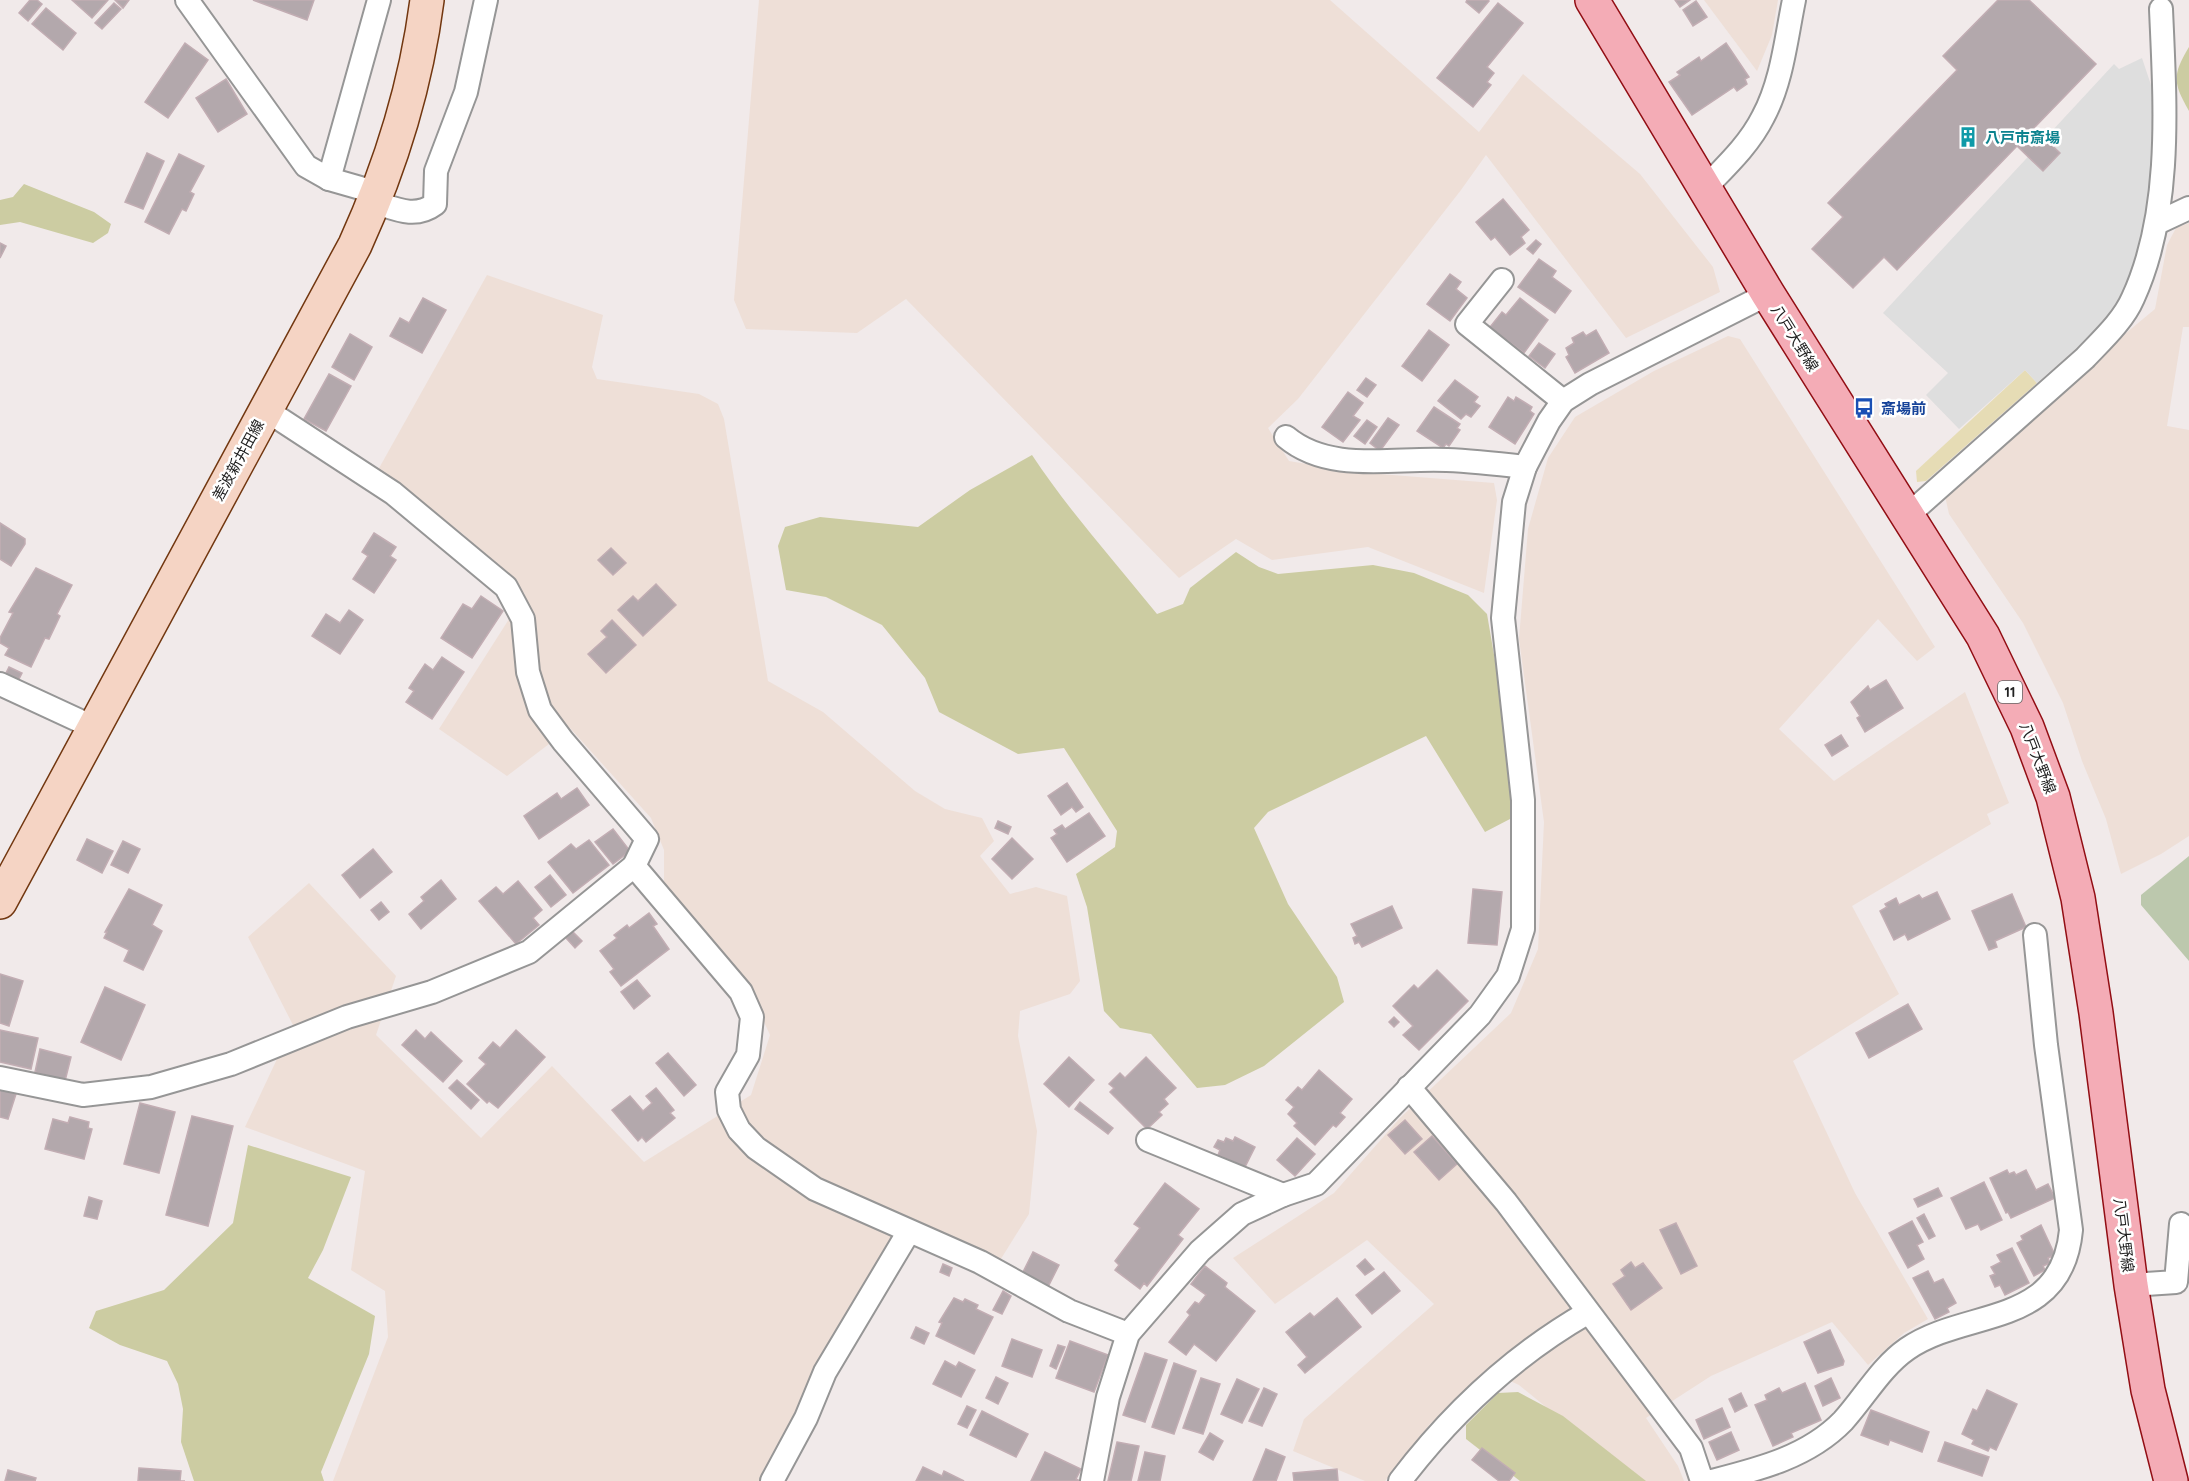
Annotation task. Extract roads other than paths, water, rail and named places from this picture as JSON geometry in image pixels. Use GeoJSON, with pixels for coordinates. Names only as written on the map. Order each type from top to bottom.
{"type":"FeatureCollection","features":[{"type":"Feature","properties":{"kind":"main road","name":"差波新井田線"},"geometry":{"type":"LineString","coordinates":[[0,902],[305,340],[376,198],[406,108],[421,48],[427,0]]}},
{"type":"Feature","properties":{"kind":"main road","name":"八戸大野線"},"geometry":{"type":"LineString","coordinates":[[1592,0],[1768,294],[1983,636],[2027,727],[2053,797],[2078,898],[2096,1013],[2131,1285],[2148,1390],[2171,1481]]}},
{"type":"Feature","properties":{"kind":"street"},"geometry":{"type":"LineString","coordinates":[[187,0],[306,166],[329,179],[414,214],[424,212],[435,204],[436,171],[466,92],[486,0]]}},
{"type":"Feature","properties":{"kind":"street"},"geometry":{"type":"LineString","coordinates":[[329,179],[379,0]]}},
{"type":"Feature","properties":{"kind":"street"},"geometry":{"type":"LineString","coordinates":[[1704,189],[1739,153],[1764,117],[1779,77],[1794,0]]}},
{"type":"Feature","properties":{"kind":"street"},"geometry":{"type":"LineString","coordinates":[[1907,516],[2085,358],[2111,329],[2133,298],[2157,224],[2165,112],[2161,9]]}},
{"type":"Feature","properties":{"kind":"street"},"geometry":{"type":"LineString","coordinates":[[2157,224],[2189,208]]}},
{"type":"Feature","properties":{"kind":"street"},"geometry":{"type":"LineString","coordinates":[[1502,280],[1467,324],[1563,401]]}},
{"type":"Feature","properties":{"kind":"street"},"geometry":{"type":"LineString","coordinates":[[1092,1481],[1108,1397],[1128,1334],[1158,1297],[1209,1244],[1242,1214],[1283,1195],[1316,1184],[1480,1016],[1508,976],[1523,929],[1523,800],[1503,618],[1514,502],[1525,467],[1563,401],[1600,378],[1768,294]]}},
{"type":"Feature","properties":{"kind":"street"},"geometry":{"type":"LineString","coordinates":[[0,1078],[83,1095],[151,1087],[231,1064],[347,1017],[432,992],[511,962],[529,952],[634,866],[647,839],[563,741],[540,710],[528,672],[523,619],[506,587],[393,493],[266,410]]}},
{"type":"Feature","properties":{"kind":"street"},"geometry":{"type":"LineString","coordinates":[[1286,437],[1301,449],[1340,459],[1373,461],[1446,459],[1525,467]]}},
{"type":"Feature","properties":{"kind":"street"},"geometry":{"type":"LineString","coordinates":[[0,684],[93,727]]}},
{"type":"Feature","properties":{"kind":"street"},"geometry":{"type":"LineString","coordinates":[[634,866],[741,992],[752,1017],[752,1035],[748,1055],[727,1092],[729,1110],[739,1130],[756,1148],[815,1189],[908,1233],[980,1262],[1069,1311],[1128,1334]]}},
{"type":"Feature","properties":{"kind":"street"},"geometry":{"type":"LineString","coordinates":[[1712,1481],[1764,1468],[1817,1442],[1841,1422],[1905,1351],[1921,1340],[1993,1318],[2019,1306],[2041,1293],[2069,1255],[2071,1230],[2046,1045],[2036,935]]}},
{"type":"Feature","properties":{"kind":"street"},"geometry":{"type":"LineString","coordinates":[[1409,1087],[1506,1202],[1587,1313],[1691,1448],[1702,1481]]}},
{"type":"Feature","properties":{"kind":"street"},"geometry":{"type":"LineString","coordinates":[[1148,1140],[1283,1195]]}},
{"type":"Feature","properties":{"kind":"street"},"geometry":{"type":"LineString","coordinates":[[2131,1285],[2176,1282],[2181,1224],[2189,1232]]}},
{"type":"Feature","properties":{"kind":"street"},"geometry":{"type":"LineString","coordinates":[[772,1481],[806,1418],[825,1371],[908,1233]]}},
{"type":"Feature","properties":{"kind":"street"},"geometry":{"type":"LineString","coordinates":[[1400,1481],[1433,1438],[1479,1392],[1564,1326],[1587,1313]]}},
{"type":"Feature","properties":{"kind":"place","name":"八戸市斎場"},"geometry":{"type":"Point","coordinates":[1968,137]}},
{"type":"Feature","properties":{"kind":"place","name":"斎場前"},"geometry":{"type":"Point","coordinates":[1864,408]}}]}
